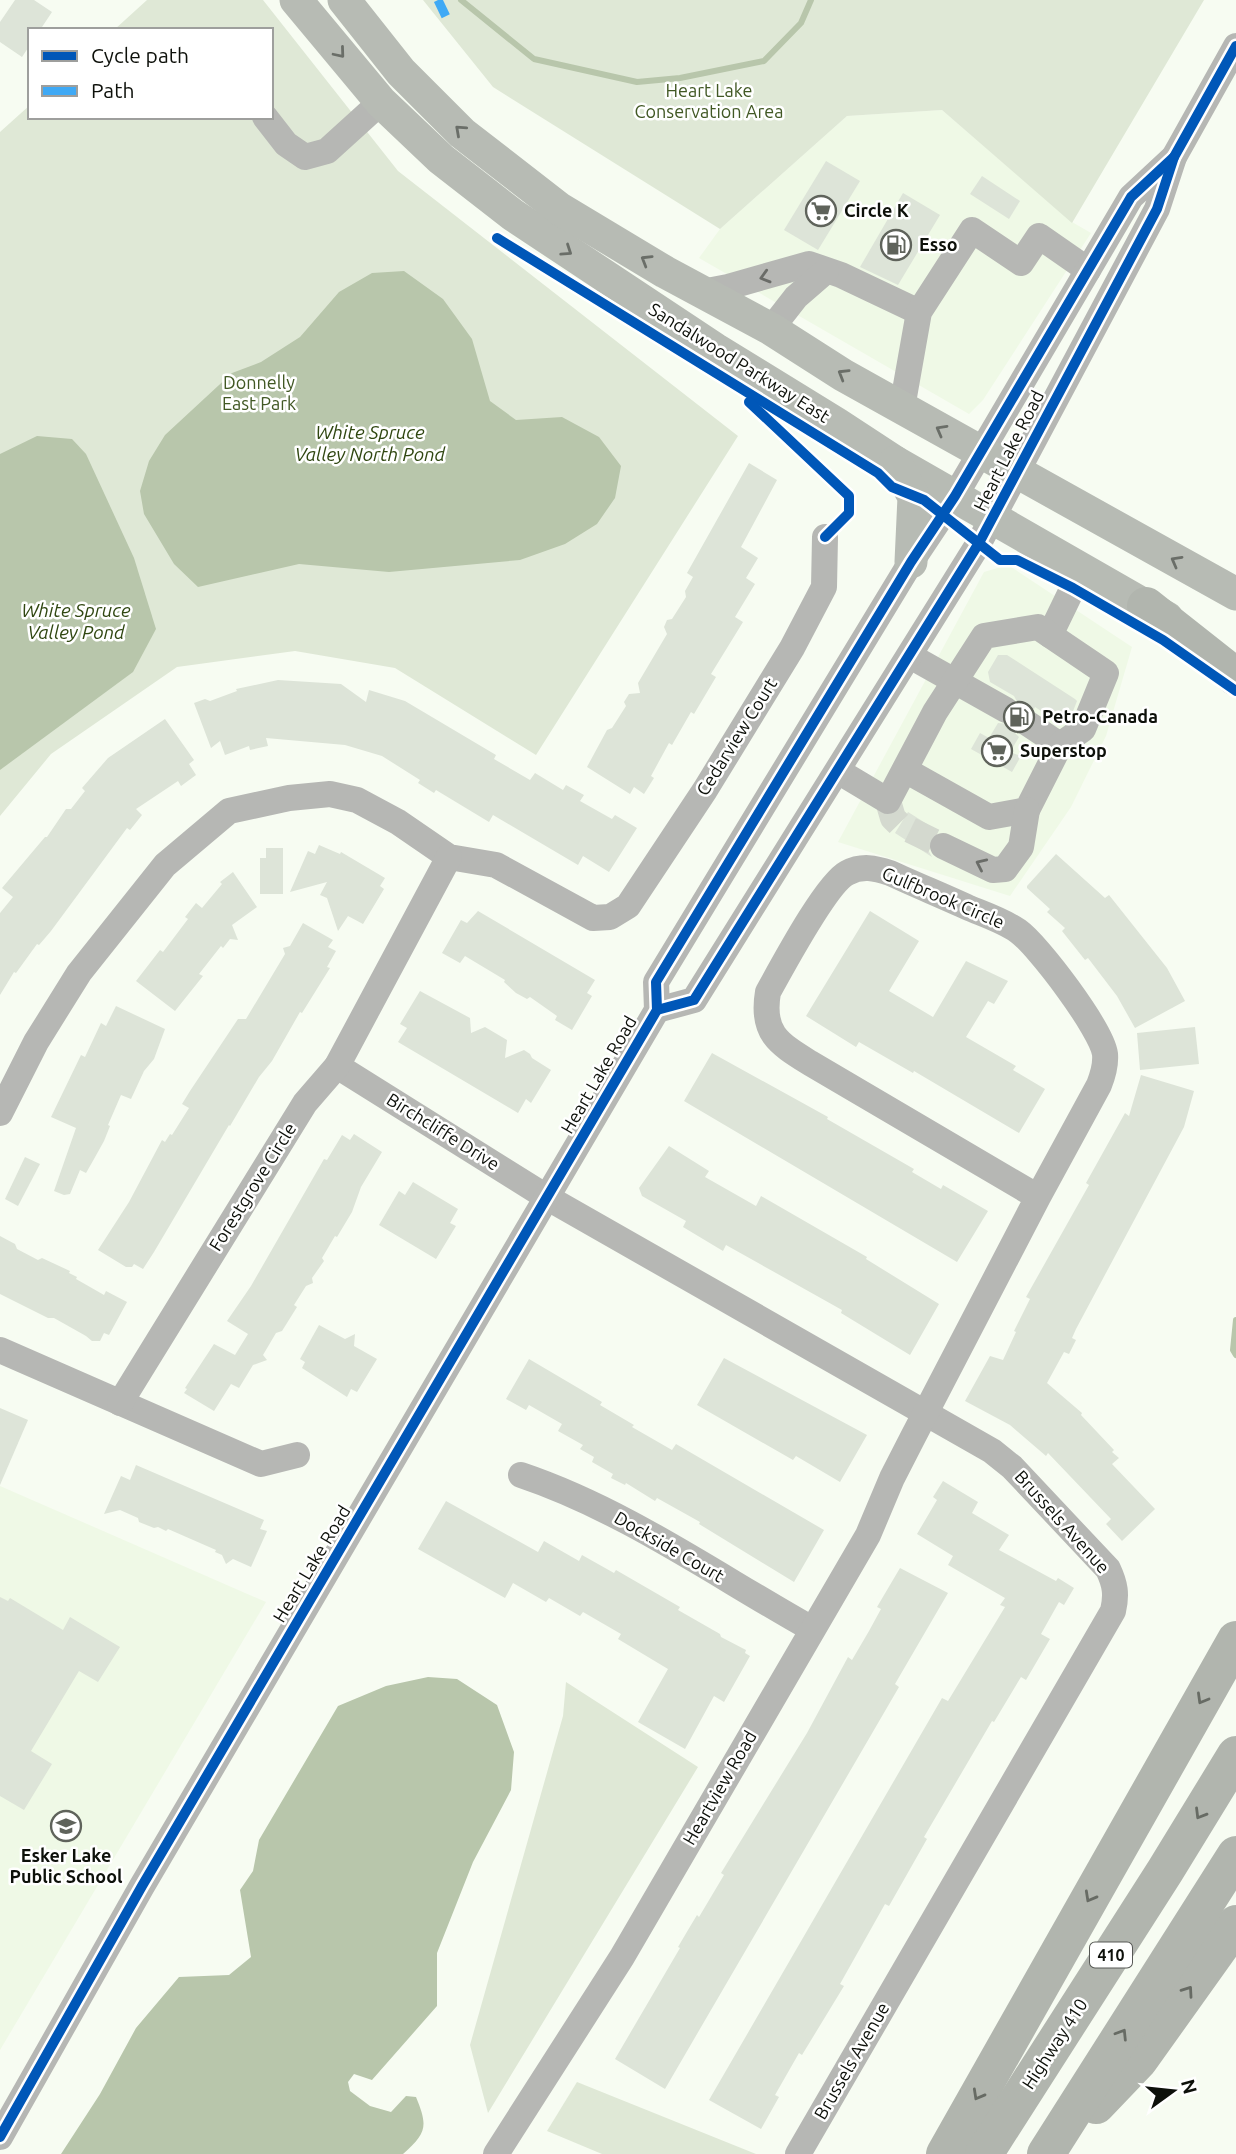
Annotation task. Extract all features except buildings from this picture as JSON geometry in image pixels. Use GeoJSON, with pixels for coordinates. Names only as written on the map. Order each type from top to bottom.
{"type":"FeatureCollection","features":[{"type":"Feature","properties":{"kind":"highway"},"geometry":{"type":"LineString","coordinates":[[1146,606],[1236,677]]}},
{"type":"Feature","properties":{"kind":"highway"},"geometry":{"type":"LineString","coordinates":[[945,2154],[1236,1640]]}},
{"type":"Feature","properties":{"kind":"highway","name":"Highway 410"},"geometry":{"type":"LineString","coordinates":[[984,2154],[1236,1755]]}},
{"type":"Feature","properties":{"kind":"highway"},"geometry":{"type":"LineString","coordinates":[[1047,2154],[1236,1855]]}},
{"type":"Feature","properties":{"kind":"highway"},"geometry":{"type":"LineString","coordinates":[[1047,2154],[1139,2060],[1236,1924]]}},
{"type":"Feature","properties":{"kind":"main road","name":"Sandalwood Parkway East"},"geometry":{"type":"LineString","coordinates":[[296,0],[381,102],[441,159],[513,215],[715,349],[895,462],[1236,656]]}},
{"type":"Feature","properties":{"kind":"main road"},"geometry":{"type":"LineString","coordinates":[[344,0],[401,72],[462,133],[560,209],[771,329],[843,375],[1236,594]]}},
{"type":"Feature","properties":{"kind":"main road"},"geometry":{"type":"LineString","coordinates":[[715,349],[771,329]]}},
{"type":"Feature","properties":{"kind":"main road"},"geometry":{"type":"LineString","coordinates":[[895,462],[914,496],[911,562]]}},
{"type":"Feature","properties":{"kind":"street","name":"Heart Lake Road"},"geometry":{"type":"LineString","coordinates":[[657,1010],[694,1000],[911,656],[994,518],[1157,209],[1174,157],[1236,46]]}},
{"type":"Feature","properties":{"kind":"street"},"geometry":{"type":"LineString","coordinates":[[266,119],[285,144],[305,157],[327,151],[381,102]]}},
{"type":"Feature","properties":{"kind":"street","name":"Heart Lake Road"},"geometry":{"type":"LineString","coordinates":[[0,2137],[147,1878],[657,1010],[656,982],[911,562],[955,496],[1131,197],[1174,157]]}},
{"type":"Feature","properties":{"kind":"street"},"geometry":{"type":"LineString","coordinates":[[902,408],[919,312],[972,230],[1021,263],[1038,236],[1088,270]]}},
{"type":"Feature","properties":{"kind":"street"},"geometry":{"type":"LineString","coordinates":[[702,292],[809,264],[841,275],[919,312]]}},
{"type":"Feature","properties":{"kind":"street"},"geometry":{"type":"LineString","coordinates":[[771,329],[796,297],[826,271]]}},
{"type":"Feature","properties":{"kind":"street","name":"Cedarview Court"},"geometry":{"type":"LineString","coordinates":[[449,858],[496,865],[593,918],[610,917],[628,906],[705,790],[792,648],[824,587],[825,537]]}},
{"type":"Feature","properties":{"kind":"street"},"geometry":{"type":"LineString","coordinates":[[1050,635],[1082,569]]}},
{"type":"Feature","properties":{"kind":"street"},"geometry":{"type":"LineString","coordinates":[[838,771],[888,801],[935,712],[984,636],[1038,627],[1106,673],[1083,729],[1060,745],[1027,810],[1021,847],[1005,869],[993,870],[943,846]]}},
{"type":"Feature","properties":{"kind":"street"},"geometry":{"type":"LineString","coordinates":[[911,656],[1016,716],[1060,745]]}},
{"type":"Feature","properties":{"kind":"street"},"geometry":{"type":"LineString","coordinates":[[905,770],[989,817],[1027,810]]}},
{"type":"Feature","properties":{"kind":"street"},"geometry":{"type":"LineString","coordinates":[[0,1113],[36,1042],[79,973],[165,865],[229,811],[289,798],[330,794],[357,800],[398,822],[449,858]]}},
{"type":"Feature","properties":{"kind":"street","name":"Forestgrove Circle"},"geometry":{"type":"LineString","coordinates":[[120,1403],[305,1103],[337,1066],[449,858]]}},
{"type":"Feature","properties":{"kind":"street","name":"Gulfbrook Circle"},"geometry":{"type":"LineString","coordinates":[[926,1413],[1099,1085],[1105,1070],[1105,1054],[1094,1026],[1020,932],[890,873],[861,867],[848,872],[837,880],[825,898],[768,992],[765,1008],[771,1033],[782,1045],[810,1063],[1038,1197]]}},
{"type":"Feature","properties":{"kind":"street","name":"Birchcliffe Drive"},"geometry":{"type":"LineString","coordinates":[[337,1066],[548,1198]]}},
{"type":"Feature","properties":{"kind":"street","name":"Brussels Avenue"},"geometry":{"type":"LineString","coordinates":[[548,1198],[992,1451],[1012,1467],[1108,1569],[1115,1586],[1113,1611],[798,2154]]}},
{"type":"Feature","properties":{"kind":"street"},"geometry":{"type":"LineString","coordinates":[[0,1350],[261,1464],[297,1455]]}},
{"type":"Feature","properties":{"kind":"street","name":"Heartview Road"},"geometry":{"type":"LineString","coordinates":[[496,2154],[622,1956],[868,1535],[892,1478],[926,1413]]}},
{"type":"Feature","properties":{"kind":"street","name":"Dockside Court"},"geometry":{"type":"LineString","coordinates":[[520,1475],[558,1487],[643,1530],[813,1629]]}},
{"type":"Feature","properties":{"kind":"shaded area"},"geometry":{"type":"Polygon","coordinates":[[[942,110],[1072,222],[1091,233],[983,400],[969,414],[699,258],[720,229],[847,116],[942,110]]]}},
{"type":"Feature","properties":{"kind":"shaded area"},"geometry":{"type":"Polygon","coordinates":[[[1008,565],[1132,647],[1106,736],[1071,807],[1010,896],[838,842],[984,572],[1008,565]]]}},
{"type":"Feature","properties":{"kind":"shaded area","name":"Esker Lake Public School"},"geometry":{"type":"Polygon","coordinates":[[[0,1486],[266,1602],[0,2050],[0,1486]]]}},
{"type":"Feature","properties":{"kind":"green space","name":"Donnelly East Park"},"geometry":{"type":"Polygon","coordinates":[[[147,0],[263,0],[398,171],[738,436],[536,755],[395,668],[295,651],[177,667],[51,754],[0,816],[0,132],[28,107],[28,119],[273,119],[273,28],[116,28],[147,0]]]}},
{"type":"Feature","properties":{"kind":"green space","name":"Heart Lake Conservation Area"},"geometry":{"type":"Polygon","coordinates":[[[423,0],[1204,0],[1072,223],[942,110],[847,116],[720,229],[493,87],[423,0]]]}},
{"type":"Feature","properties":{"kind":"green space"},"geometry":{"type":"Polygon","coordinates":[[[566,1682],[698,1767],[488,2113],[470,2045],[563,1716],[566,1682]]]}},
{"type":"Feature","properties":{"kind":"green space"},"geometry":{"type":"Polygon","coordinates":[[[577,2082],[756,2154],[602,2154],[547,2131],[577,2082]]]}},
{"type":"Feature","properties":{"kind":"water","name":"White Spruce Valley North Pond"},"geometry":{"type":"Polygon","coordinates":[[[404,271],[443,299],[472,339],[490,401],[516,420],[562,417],[599,437],[621,466],[615,498],[597,524],[565,544],[520,560],[389,572],[299,564],[198,587],[174,564],[144,514],[140,491],[149,461],[165,435],[232,373],[261,362],[300,337],[339,292],[372,273],[404,271]]]}},
{"type":"Feature","properties":{"kind":"water","name":"White Spruce Valley Pond"},"geometry":{"type":"Polygon","coordinates":[[[37,436],[72,439],[86,454],[134,558],[156,629],[133,672],[0,770],[0,454],[37,436]]]}},
{"type":"Feature","properties":{"kind":"water"},"geometry":{"type":"Polygon","coordinates":[[[428,1677],[457,1679],[497,1705],[514,1752],[511,1790],[473,1862],[437,1953],[437,2006],[372,2080],[354,2074],[348,2082],[350,2091],[370,2106],[391,2112],[406,2096],[416,2097],[423,2122],[423,2129],[417,2140],[403,2154],[61,2154],[100,2094],[136,2028],[179,1977],[229,1975],[251,1957],[240,1890],[253,1871],[259,1840],[338,1706],[386,1686],[428,1677]]]}},
{"type":"Feature","properties":{"kind":"waterway"},"geometry":{"type":"LineString","coordinates":[[461,0],[534,59],[637,82],[680,78],[764,61],[801,23],[811,0]]}},
{"type":"Feature","properties":{"kind":"waterway"},"geometry":{"type":"LineString","coordinates":[[1236,1320],[1233,1350],[1236,1355]]}},
{"type":"Feature","properties":{"kind":"tunnel"},"geometry":{"type":"LineString","coordinates":[[888,801],[893,818],[900,825],[943,846]]}},
{"type":"Feature","properties":{"kind":"marked path"},"geometry":{"type":"LineString","coordinates":[[438,0],[449,23]]}},
{"type":"Feature","properties":{"kind":"cycle path"},"geometry":{"type":"LineString","coordinates":[[657,1010],[694,1000],[979,543],[1157,209],[1174,157],[1236,46]]}},
{"type":"Feature","properties":{"kind":"cycle path"},"geometry":{"type":"LineString","coordinates":[[0,2137],[142,1886],[657,1010],[656,982],[911,562],[955,496],[1131,197],[1174,157]]}},
{"type":"Feature","properties":{"kind":"cycle path"},"geometry":{"type":"LineString","coordinates":[[497,238],[878,473],[892,487],[924,500],[1000,560],[1017,560],[1073,588],[1163,640],[1236,691]]}},
{"type":"Feature","properties":{"kind":"cycle path"},"geometry":{"type":"LineString","coordinates":[[749,402],[849,496],[849,513],[825,537]]}},
{"type":"Feature","properties":{"kind":"place","name":"Circle K"},"geometry":{"type":"Point","coordinates":[821,211]}},
{"type":"Feature","properties":{"kind":"place","name":"Esso"},"geometry":{"type":"Point","coordinates":[896,245]}},
{"type":"Feature","properties":{"kind":"place","name":"Petro-Canada"},"geometry":{"type":"Point","coordinates":[1019,717]}},
{"type":"Feature","properties":{"kind":"place","name":"Superstop"},"geometry":{"type":"Point","coordinates":[997,751]}},
{"type":"Feature","properties":{"kind":"place","name":"Esker Lake Public School"},"geometry":{"type":"Point","coordinates":[66,1826]}}]}
